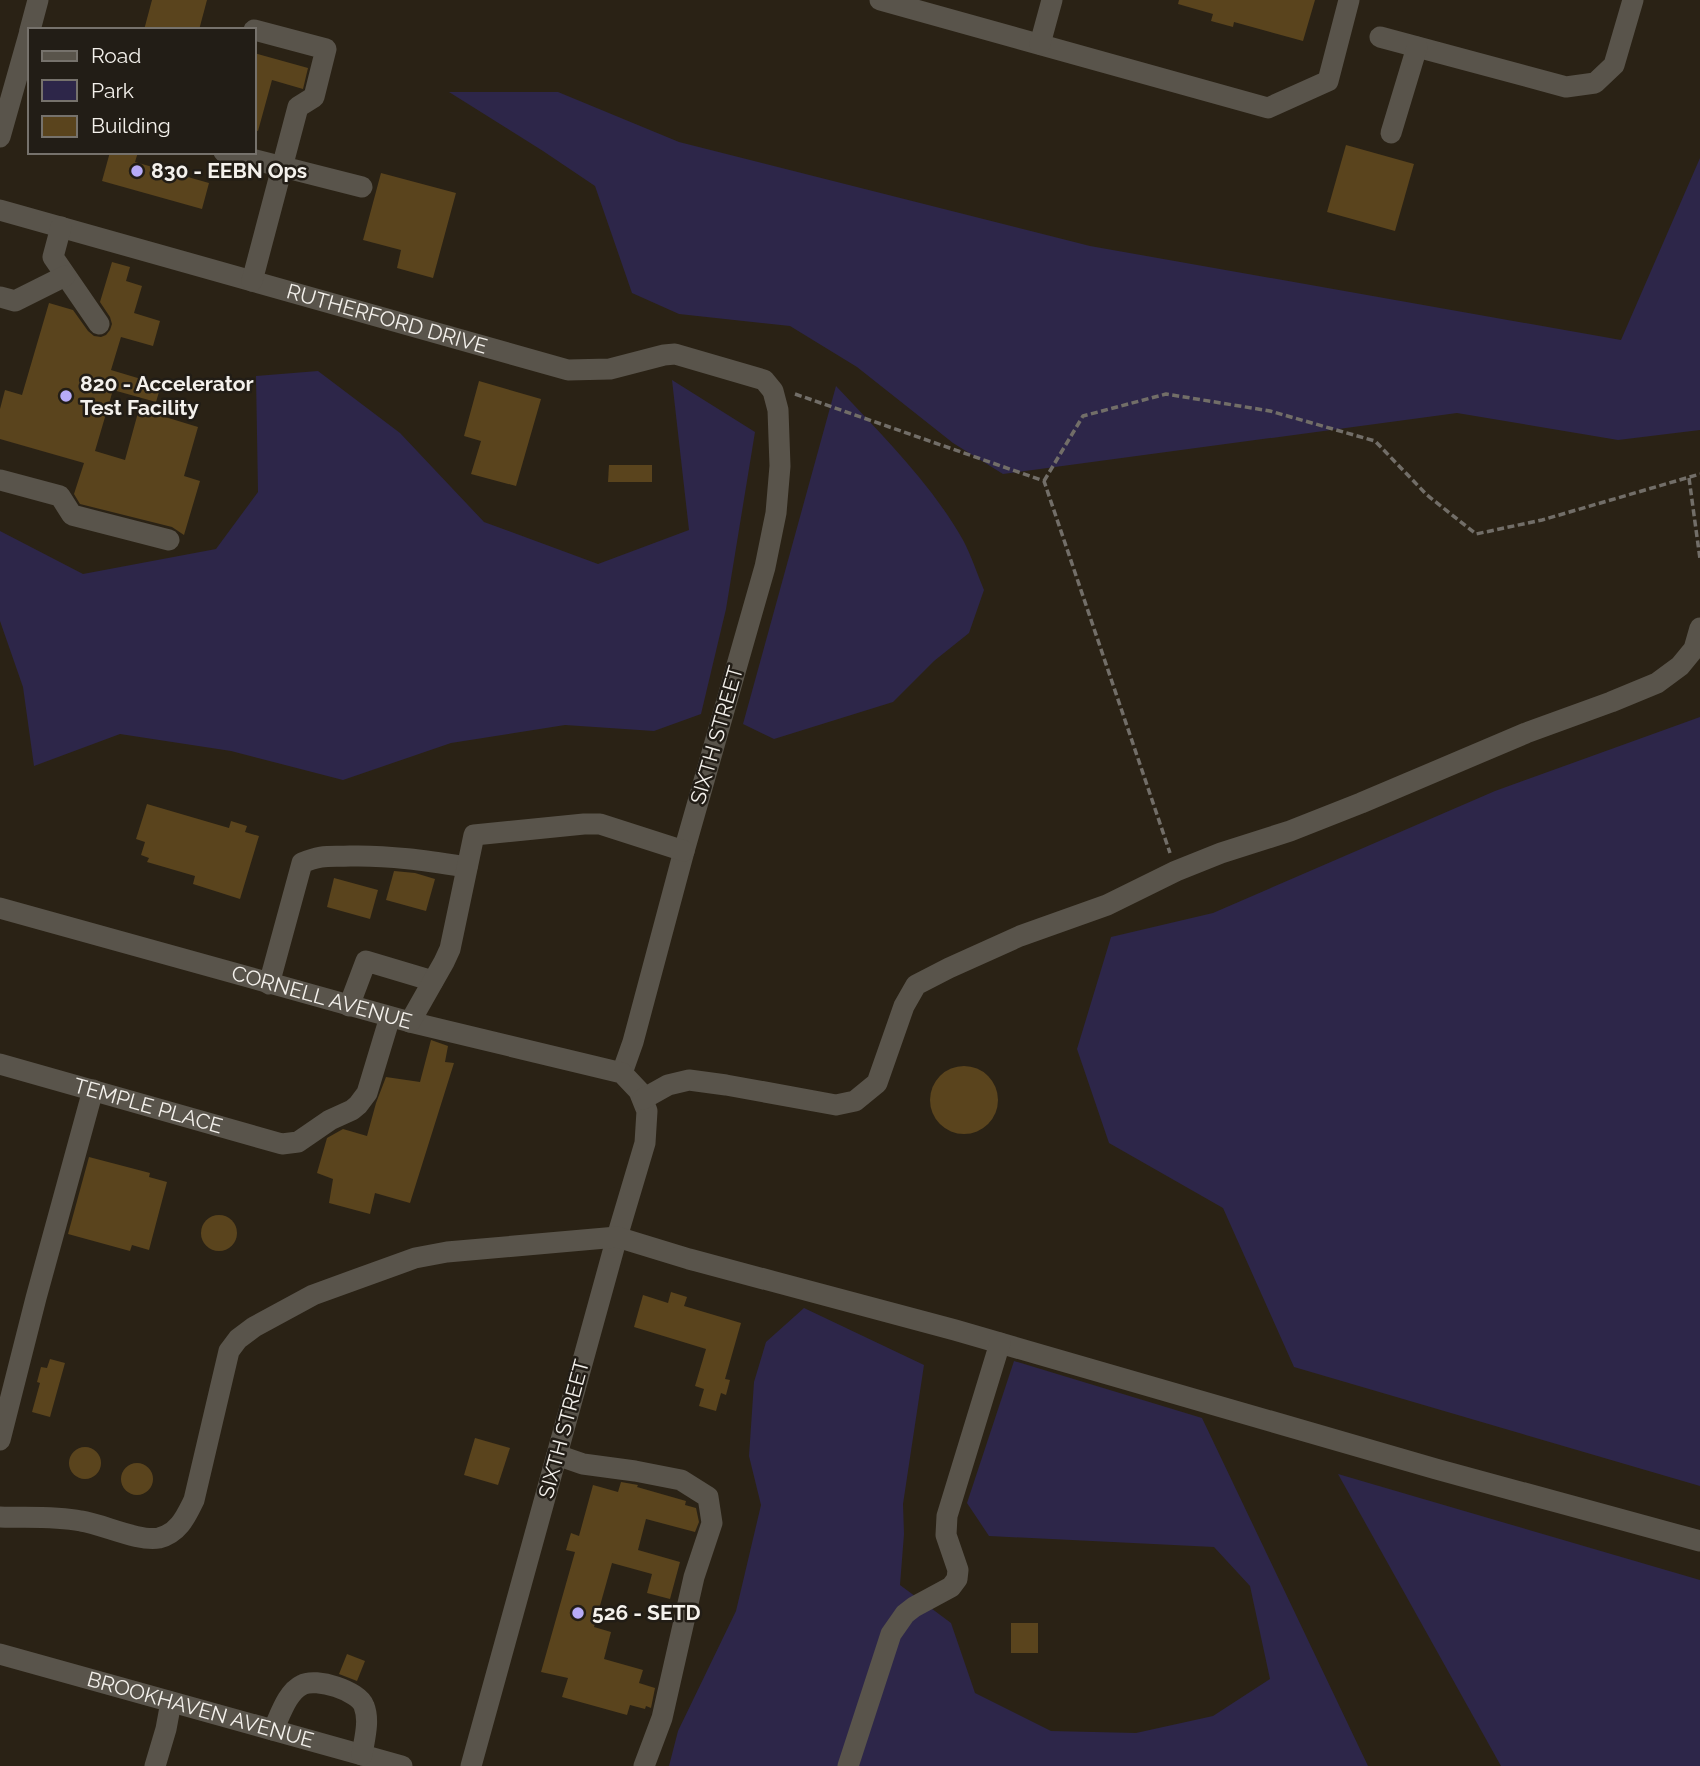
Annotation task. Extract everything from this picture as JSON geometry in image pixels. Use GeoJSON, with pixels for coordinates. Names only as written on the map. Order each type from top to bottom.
{"type":"FeatureCollection","features":[{"type":"Feature","properties":{"kind":"street"},"geometry":{"type":"LineString","coordinates":[[31,28],[38,0]]}},
{"type":"Feature","properties":{"kind":"street"},"geometry":{"type":"LineString","coordinates":[[880,0],[1268,108],[1328,81],[1349,0]]}},
{"type":"Feature","properties":{"kind":"street"},"geometry":{"type":"LineString","coordinates":[[1041,44],[1052,0]]}},
{"type":"Feature","properties":{"kind":"street"},"geometry":{"type":"LineString","coordinates":[[1380,37],[1566,87],[1595,83],[1614,65],[1633,0]]}},
{"type":"Feature","properties":{"kind":"street"},"geometry":{"type":"LineString","coordinates":[[252,281],[298,107],[314,97],[326,49],[256,31]]}},
{"type":"Feature","properties":{"kind":"street"},"geometry":{"type":"LineString","coordinates":[[0,137],[5,99],[25,63],[28,43]]}},
{"type":"Feature","properties":{"kind":"street"},"geometry":{"type":"LineString","coordinates":[[1391,133],[1417,47]]}},
{"type":"Feature","properties":{"kind":"street"},"geometry":{"type":"LineString","coordinates":[[232,154],[362,187]]}},
{"type":"Feature","properties":{"kind":"street","name":"RUTHERFORD DRIVE"},"geometry":{"type":"LineString","coordinates":[[0,210],[568,370],[610,369],[675,354],[764,380],[771,388]]}},
{"type":"Feature","properties":{"kind":"street"},"geometry":{"type":"LineString","coordinates":[[61,227],[53,257],[99,324]]}},
{"type":"Feature","properties":{"kind":"street"},"geometry":{"type":"LineString","coordinates":[[0,297],[15,301],[65,276]]}},
{"type":"Feature","properties":{"kind":"street","name":"SIXTH STREET"},"geometry":{"type":"LineString","coordinates":[[621,1073],[633,1042],[765,567],[776,513],[780,466],[778,410],[771,388]]}},
{"type":"Feature","properties":{"kind":"street"},"geometry":{"type":"LineString","coordinates":[[0,480],[60,496],[72,515],[169,540]]}},
{"type":"Feature","properties":{"kind":"street"},"geometry":{"type":"LineString","coordinates":[[621,1073],[641,1095],[689,1080],[835,1105],[855,1101],[877,1083],[904,1006],[916,985],[1020,936],[1107,905],[1176,871],[1290,831],[1526,733],[1657,683],[1680,666],[1694,649],[1700,628]]}},
{"type":"Feature","properties":{"kind":"street"},"geometry":{"type":"LineString","coordinates":[[400,1019],[433,981],[450,948],[474,835],[600,824],[684,851]]}},
{"type":"Feature","properties":{"kind":"street"},"geometry":{"type":"LineString","coordinates":[[269,984],[302,863],[320,856],[380,856],[467,867]]}},
{"type":"Feature","properties":{"kind":"street","name":"CORNELL AVENUE"},"geometry":{"type":"LineString","coordinates":[[0,908],[349,1006],[621,1073]]}},
{"type":"Feature","properties":{"kind":"street"},"geometry":{"type":"LineString","coordinates":[[349,1006],[366,961],[433,981]]}},
{"type":"Feature","properties":{"kind":"street","name":"TEMPLE PLACE"},"geometry":{"type":"LineString","coordinates":[[0,1064],[276,1144],[298,1142],[352,1110],[367,1093],[400,1019]]}},
{"type":"Feature","properties":{"kind":"street"},"geometry":{"type":"LineString","coordinates":[[0,1440],[93,1090]]}},
{"type":"Feature","properties":{"kind":"street","name":"SIXTH STREET"},"geometry":{"type":"LineString","coordinates":[[471,1766],[645,1143],[647,1111],[641,1095]]}},
{"type":"Feature","properties":{"kind":"street"},"geometry":{"type":"LineString","coordinates":[[0,1517],[46,1517],[82,1521],[146,1538],[159,1538],[174,1531],[185,1519],[194,1500],[229,1351],[238,1339],[254,1327],[313,1295],[415,1258],[447,1252],[617,1237],[1700,1541]]}},
{"type":"Feature","properties":{"kind":"street"},"geometry":{"type":"LineString","coordinates":[[848,1766],[891,1634],[914,1606],[951,1587],[957,1579],[957,1563],[946,1535],[947,1516],[1000,1343]]}},
{"type":"Feature","properties":{"kind":"street"},"geometry":{"type":"LineString","coordinates":[[557,1455],[583,1464],[681,1480],[708,1496],[712,1522],[694,1577],[662,1718],[644,1766]]}},
{"type":"Feature","properties":{"kind":"street","name":"BROOKHAVEN AVENUE"},"geometry":{"type":"LineString","coordinates":[[0,1654],[402,1766]]}},
{"type":"Feature","properties":{"kind":"street"},"geometry":{"type":"LineString","coordinates":[[274,1730],[290,1696],[302,1684],[314,1682],[334,1686],[357,1696],[364,1706],[366,1726],[362,1755]]}},
{"type":"Feature","properties":{"kind":"street"},"geometry":{"type":"LineString","coordinates":[[155,1766],[171,1702]]}},
{"type":"Feature","properties":{"kind":"path"},"geometry":{"type":"LineString","coordinates":[[771,388],[1044,481]]}},
{"type":"Feature","properties":{"kind":"path"},"geometry":{"type":"LineString","coordinates":[[1176,871],[1044,481],[1083,416],[1166,394],[1270,411],[1375,441],[1427,495],[1476,534],[1542,520],[1700,474]]}},
{"type":"Feature","properties":{"kind":"path"},"geometry":{"type":"LineString","coordinates":[[1689,477],[1700,559]]}},
{"type":"Feature","properties":{"kind":"shaded area"},"geometry":{"type":"Polygon","coordinates":[[[0,0],[1700,0],[1700,1766],[0,1766],[0,0]]]}},
{"type":"Feature","properties":{"kind":"green space"},"geometry":{"type":"Polygon","coordinates":[[[449,92],[558,92],[679,142],[1090,246],[1621,340],[1700,158],[1700,430],[1618,440],[1457,413],[1003,474],[953,443],[857,367],[790,326],[679,314],[632,293],[595,186],[449,92]]]}},
{"type":"Feature","properties":{"kind":"green space"},"geometry":{"type":"Polygon","coordinates":[[[318,371],[400,433],[484,522],[598,564],[689,530],[672,380],[755,432],[726,609],[701,714],[654,731],[565,725],[451,743],[343,780],[231,751],[120,734],[34,766],[23,687],[0,621],[0,531],[83,574],[216,549],[258,492],[256,376],[318,371]]]}},
{"type":"Feature","properties":{"kind":"green space"},"geometry":{"type":"Polygon","coordinates":[[[836,386],[904,459],[936,498],[963,540],[984,590],[969,633],[934,661],[893,702],[774,739],[743,724],[836,386]]]}},
{"type":"Feature","properties":{"kind":"green space"},"geometry":{"type":"Polygon","coordinates":[[[1700,717],[1700,1486],[1294,1367],[1223,1208],[1109,1143],[1077,1049],[1111,937],[1213,913],[1495,791],[1700,717]]]}},
{"type":"Feature","properties":{"kind":"green space"},"geometry":{"type":"Polygon","coordinates":[[[804,1308],[924,1365],[903,1504],[904,1534],[900,1585],[951,1623],[975,1693],[1051,1731],[1136,1733],[1213,1716],[1270,1679],[1250,1586],[1214,1547],[989,1536],[967,1503],[1014,1361],[1202,1418],[1368,1766],[669,1766],[678,1731],[736,1611],[761,1505],[749,1456],[754,1382],[766,1342],[804,1308]]]}},
{"type":"Feature","properties":{"kind":"green space"},"geometry":{"type":"Polygon","coordinates":[[[1338,1474],[1700,1580],[1700,1766],[1501,1766],[1338,1474]]]}},
{"type":"Feature","properties":{"kind":"building"},"geometry":{"type":"Polygon","coordinates":[[[152,0],[207,0],[200,28],[145,28],[152,0]]]}},
{"type":"Feature","properties":{"kind":"building"},"geometry":{"type":"Polygon","coordinates":[[[1179,0],[1315,0],[1303,41],[1234,22],[1233,27],[1211,21],[1213,14],[1178,4],[1179,0]]]}},
{"type":"Feature","properties":{"kind":"building","name":"830 - EEBN Ops"},"geometry":{"type":"Polygon","coordinates":[[[256,54],[308,68],[303,89],[272,80],[258,131],[256,54]]]}},
{"type":"Feature","properties":{"kind":"building"},"geometry":{"type":"Polygon","coordinates":[[[1346,145],[1414,164],[1395,231],[1327,212],[1346,145]]]}},
{"type":"Feature","properties":{"kind":"building","name":"830 - EEBN Ops"},"geometry":{"type":"Polygon","coordinates":[[[109,154],[137,154],[135,162],[209,183],[202,209],[102,181],[109,154]]]}},
{"type":"Feature","properties":{"kind":"building"},"geometry":{"type":"Polygon","coordinates":[[[381,173],[456,193],[433,278],[397,268],[401,250],[363,240],[381,173]]]}},
{"type":"Feature","properties":{"kind":"building","name":"820 - Accelerator Test Facility"},"geometry":{"type":"Polygon","coordinates":[[[112,262],[130,267],[126,281],[142,286],[134,313],[160,321],[153,346],[121,337],[111,370],[161,385],[156,402],[113,390],[95,451],[125,460],[139,409],[198,427],[184,476],[200,481],[184,535],[172,527],[80,504],[74,494],[84,463],[0,439],[0,409],[5,390],[22,395],[49,303],[73,310],[94,336],[101,337],[110,330],[110,317],[100,302],[112,262]]]}},
{"type":"Feature","properties":{"kind":"building"},"geometry":{"type":"Polygon","coordinates":[[[479,381],[541,399],[516,486],[471,474],[481,441],[464,436],[479,381]]]}},
{"type":"Feature","properties":{"kind":"building"},"geometry":{"type":"Polygon","coordinates":[[[609,465],[652,465],[652,482],[608,482],[609,465]]]}},
{"type":"Feature","properties":{"kind":"building"},"geometry":{"type":"Polygon","coordinates":[[[147,804],[229,828],[231,821],[247,826],[245,832],[259,836],[240,899],[193,884],[195,876],[147,862],[149,858],[141,855],[145,842],[136,839],[147,804]]]}},
{"type":"Feature","properties":{"kind":"building"},"geometry":{"type":"Polygon","coordinates":[[[394,871],[435,879],[426,911],[386,900],[394,871]]]}},
{"type":"Feature","properties":{"kind":"building"},"geometry":{"type":"Polygon","coordinates":[[[334,878],[378,890],[370,919],[327,907],[334,878]]]}},
{"type":"Feature","properties":{"kind":"building"},"geometry":{"type":"Polygon","coordinates":[[[431,1040],[448,1046],[445,1062],[454,1063],[410,1203],[375,1193],[370,1214],[329,1203],[333,1179],[317,1173],[327,1138],[343,1129],[367,1136],[386,1077],[420,1082],[431,1040]]]}},
{"type":"Feature","properties":{"kind":"building"},"geometry":{"type":"Polygon","coordinates":[[[971,1066],[992,1081],[998,1093],[996,1113],[988,1124],[971,1134],[957,1134],[940,1124],[932,1113],[930,1093],[940,1076],[951,1068],[971,1066]]]}},
{"type":"Feature","properties":{"kind":"building"},"geometry":{"type":"Polygon","coordinates":[[[89,1157],[150,1173],[149,1177],[167,1182],[149,1250],[132,1245],[130,1251],[68,1234],[89,1157]]]}},
{"type":"Feature","properties":{"kind":"building"},"geometry":{"type":"Polygon","coordinates":[[[219,1215],[231,1221],[237,1233],[231,1245],[219,1251],[207,1245],[201,1233],[207,1221],[219,1215]]]}},
{"type":"Feature","properties":{"kind":"building"},"geometry":{"type":"Polygon","coordinates":[[[671,1292],[687,1297],[684,1306],[741,1323],[725,1379],[730,1380],[726,1395],[721,1393],[716,1411],[699,1406],[704,1389],[695,1386],[706,1349],[634,1327],[643,1295],[668,1303],[671,1292]]]}},
{"type":"Feature","properties":{"kind":"building"},"geometry":{"type":"Polygon","coordinates":[[[50,1359],[65,1363],[50,1417],[32,1412],[40,1383],[37,1382],[41,1367],[47,1368],[50,1359]]]}},
{"type":"Feature","properties":{"kind":"building"},"geometry":{"type":"Polygon","coordinates":[[[475,1438],[510,1448],[498,1485],[464,1475],[475,1438]]]}},
{"type":"Feature","properties":{"kind":"building"},"geometry":{"type":"Polygon","coordinates":[[[85,1447],[96,1452],[101,1463],[96,1474],[85,1479],[74,1474],[69,1463],[74,1452],[85,1447]]]}},
{"type":"Feature","properties":{"kind":"building"},"geometry":{"type":"Polygon","coordinates":[[[137,1463],[149,1467],[153,1479],[149,1491],[137,1495],[125,1491],[121,1479],[125,1467],[137,1463]]]}},
{"type":"Feature","properties":{"kind":"building","name":"526 - SETD"},"geometry":{"type":"Polygon","coordinates":[[[621,1482],[686,1501],[685,1505],[696,1508],[699,1522],[695,1532],[646,1519],[638,1550],[680,1562],[670,1599],[647,1593],[652,1574],[612,1563],[594,1627],[611,1632],[604,1659],[643,1670],[639,1683],[655,1688],[651,1708],[630,1705],[627,1715],[562,1697],[568,1678],[541,1672],[575,1552],[566,1550],[571,1533],[579,1536],[593,1485],[618,1492],[621,1482]]]}},
{"type":"Feature","properties":{"kind":"building"},"geometry":{"type":"Polygon","coordinates":[[[1011,1623],[1038,1623],[1038,1653],[1011,1653],[1011,1623]]]}},
{"type":"Feature","properties":{"kind":"building"},"geometry":{"type":"Polygon","coordinates":[[[347,1654],[365,1661],[357,1681],[339,1674],[347,1654]]]}},
{"type":"Feature","properties":{"kind":"place","name":"830 - EEBN Ops"},"geometry":{"type":"Point","coordinates":[137,171]}},
{"type":"Feature","properties":{"kind":"place","name":"820 - Accelerator Test Facility"},"geometry":{"type":"Point","coordinates":[66,396]}},
{"type":"Feature","properties":{"kind":"place","name":"526 - SETD"},"geometry":{"type":"Point","coordinates":[578,1613]}}]}
